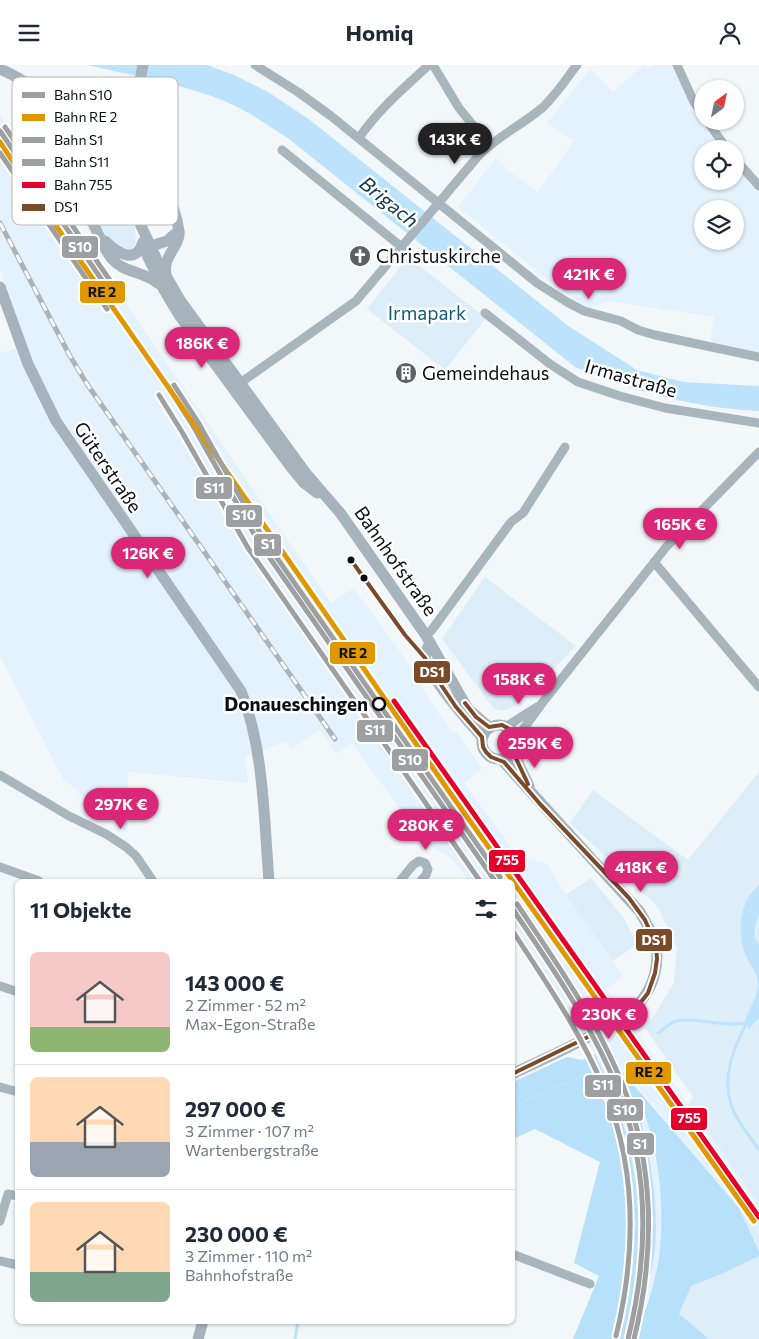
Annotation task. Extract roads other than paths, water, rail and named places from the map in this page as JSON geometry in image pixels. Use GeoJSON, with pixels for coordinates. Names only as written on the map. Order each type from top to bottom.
{"type":"FeatureCollection","features":[{"type":"Feature","properties":{"kind":"main road","name":"Bahnhofstraße"},"geometry":{"type":"LineString","coordinates":[[0,69],[18,77]]}},
{"type":"Feature","properties":{"kind":"main road","name":"Bahnhofstraße"},"geometry":{"type":"LineString","coordinates":[[139,225],[179,315],[304,472],[331,501],[427,638],[468,709],[489,727]]}},
{"type":"Feature","properties":{"kind":"main road"},"geometry":{"type":"LineString","coordinates":[[95,227],[107,243],[124,255],[132,255],[147,244],[167,241],[176,232],[178,227]]}},
{"type":"Feature","properties":{"kind":"main road"},"geometry":{"type":"LineString","coordinates":[[95,227],[102,245],[112,259],[122,267],[164,282],[164,268],[179,235],[178,227]]}},
{"type":"Feature","properties":{"kind":"main road","name":"Güterstraße"},"geometry":{"type":"LineString","coordinates":[[0,287],[28,364],[56,421],[241,691],[249,711],[258,758],[269,879]]}},
{"type":"Feature","properties":{"kind":"main road","name":"Bahnhofstraße"},"geometry":{"type":"LineString","coordinates":[[427,638],[425,658],[431,670],[456,707],[482,737]]}},
{"type":"Feature","properties":{"kind":"main road"},"geometry":{"type":"LineString","coordinates":[[498,724],[507,726],[513,731],[517,743],[513,752],[506,758],[501,759],[486,754],[483,749],[482,737],[489,727],[498,724]]}},
{"type":"Feature","properties":{"kind":"main road"},"geometry":{"type":"LineString","coordinates":[[513,752],[534,797]]}},
{"type":"Feature","properties":{"kind":"main road"},"geometry":{"type":"LineString","coordinates":[[501,759],[640,912],[650,929],[656,946],[655,976],[651,987],[632,1010],[571,1046],[515,1072]]}},
{"type":"Feature","properties":{"kind":"main road"},"geometry":{"type":"LineString","coordinates":[[198,1339],[202,1324]]}},
{"type":"Feature","properties":{"kind":"street"},"geometry":{"type":"LineString","coordinates":[[256,65],[298,91],[538,283],[567,302],[584,311],[621,321],[638,330],[655,335],[759,357]]}},
{"type":"Feature","properties":{"kind":"street"},"geometry":{"type":"LineString","coordinates":[[359,138],[367,125],[388,102],[429,65]]}},
{"type":"Feature","properties":{"kind":"street"},"geometry":{"type":"LineString","coordinates":[[433,65],[459,108],[489,145]]}},
{"type":"Feature","properties":{"kind":"street"},"geometry":{"type":"LineString","coordinates":[[237,386],[356,301],[489,145],[522,124],[544,106],[577,65]]}},
{"type":"Feature","properties":{"kind":"street"},"geometry":{"type":"LineString","coordinates":[[677,65],[694,103]]}},
{"type":"Feature","properties":{"kind":"street"},"geometry":{"type":"LineString","coordinates":[[282,150],[414,257]]}},
{"type":"Feature","properties":{"kind":"street"},"geometry":{"type":"LineString","coordinates":[[744,169],[759,186]]}},
{"type":"Feature","properties":{"kind":"street","name":"Irmastraße"},"geometry":{"type":"LineString","coordinates":[[485,313],[550,364],[578,382],[665,408],[759,423]]}},
{"type":"Feature","properties":{"kind":"street"},"geometry":{"type":"LineString","coordinates":[[427,638],[511,522],[523,513],[565,447]]}},
{"type":"Feature","properties":{"kind":"street"},"geometry":{"type":"LineString","coordinates":[[516,739],[543,702],[654,563],[689,523],[759,453]]}},
{"type":"Feature","properties":{"kind":"street"},"geometry":{"type":"LineString","coordinates":[[654,563],[759,687]]}},
{"type":"Feature","properties":{"kind":"street"},"geometry":{"type":"LineString","coordinates":[[507,726],[543,702]]}},
{"type":"Feature","properties":{"kind":"street"},"geometry":{"type":"LineString","coordinates":[[0,775],[70,817],[106,834],[126,847],[136,856],[150,877]]}},
{"type":"Feature","properties":{"kind":"street"},"geometry":{"type":"LineString","coordinates":[[402,879],[413,865],[419,861],[425,863],[428,869],[423,879]]}},
{"type":"Feature","properties":{"kind":"street"},"geometry":{"type":"LineString","coordinates":[[0,867],[33,879]]}},
{"type":"Feature","properties":{"kind":"street"},"geometry":{"type":"LineString","coordinates":[[0,986],[15,991]]}},
{"type":"Feature","properties":{"kind":"street"},"geometry":{"type":"LineString","coordinates":[[0,1087],[15,1091]]}},
{"type":"Feature","properties":{"kind":"street"},"geometry":{"type":"LineString","coordinates":[[0,1221],[13,1195]]}},
{"type":"Feature","properties":{"kind":"street"},"geometry":{"type":"LineString","coordinates":[[515,1255],[590,1284]]}},
{"type":"Feature","properties":{"kind":"street"},"geometry":{"type":"LineString","coordinates":[[0,1261],[15,1264]]}},
{"type":"Feature","properties":{"kind":"water","name":"Brigach"},"geometry":{"type":"Polygon","coordinates":[[[87,65],[207,65],[234,75],[268,92],[310,120],[567,325],[637,370],[684,382],[759,386],[759,411],[712,406],[665,397],[619,384],[575,367],[289,139],[252,115],[229,103],[178,86],[178,77],[141,77],[87,65]]]}},
{"type":"Feature","properties":{"kind":"water"},"geometry":{"type":"Polygon","coordinates":[[[759,885],[759,914],[754,933],[759,944],[759,1018],[749,1029],[745,1020],[756,996],[758,983],[743,947],[740,928],[743,909],[752,892],[759,885]]]}},
{"type":"Feature","properties":{"kind":"waterway"},"geometry":{"type":"LineString","coordinates":[[658,1033],[672,1023],[681,1020],[729,1024],[747,1023]]}},
{"type":"Feature","properties":{"kind":"waterway"},"geometry":{"type":"LineString","coordinates":[[748,1020],[733,1054],[728,1078],[728,1090],[735,1114],[759,1150]]}},
{"type":"Feature","properties":{"kind":"waterway"},"geometry":{"type":"LineString","coordinates":[[515,1107],[586,1074]]}},
{"type":"Feature","properties":{"kind":"waterway"},"geometry":{"type":"LineString","coordinates":[[295,1339],[298,1324]]}},
{"type":"Feature","properties":{"kind":"railway"},"geometry":{"type":"LineString","coordinates":[[0,223],[70,356],[87,384],[335,739]]}},
{"type":"Feature","properties":{"kind":"rail line","name":"S1"},"geometry":{"type":"LineString","coordinates":[[5,127],[12,137]]}},
{"type":"Feature","properties":{"kind":"rail line","name":"S10"},"geometry":{"type":"LineString","coordinates":[[0,131],[12,149]]}},
{"type":"Feature","properties":{"kind":"rail line","name":"S11"},"geometry":{"type":"LineString","coordinates":[[0,153],[12,170]]}},
{"type":"Feature","properties":{"kind":"rail line","name":"S11"},"geometry":{"type":"LineString","coordinates":[[49,225],[107,309]]}},
{"type":"Feature","properties":{"kind":"rail line","name":"S10"},"geometry":{"type":"LineString","coordinates":[[64,225],[117,302]]}},
{"type":"Feature","properties":{"kind":"rail line","name":"S1"},"geometry":{"type":"LineString","coordinates":[[72,225],[122,298]]}},
{"type":"Feature","properties":{"kind":"rail line","name":"S1"},"geometry":{"type":"LineString","coordinates":[[174,385],[198,422],[263,538],[500,877]]}},
{"type":"Feature","properties":{"kind":"rail line","name":"S10"},"geometry":{"type":"LineString","coordinates":[[169,388],[193,426],[258,541],[494,879]]}},
{"type":"Feature","properties":{"kind":"rail line","name":"S11"},"geometry":{"type":"LineString","coordinates":[[159,395],[248,548],[479,879]]}},
{"type":"Feature","properties":{"kind":"rail line","name":"755"},"geometry":{"type":"LineString","coordinates":[[394,701],[759,1217]]}},
{"type":"Feature","properties":{"kind":"rail line","name":"S1"},"geometry":{"type":"LineString","coordinates":[[517,904],[574,991],[600,1036],[612,1059],[633,1114],[641,1146],[648,1210],[646,1275],[634,1339]]}},
{"type":"Feature","properties":{"kind":"rail line","name":"S10"},"geometry":{"type":"LineString","coordinates":[[515,912],[582,1016],[606,1062],[627,1116],[635,1147],[643,1211],[640,1275],[628,1339]]}},
{"type":"Feature","properties":{"kind":"rail line","name":"S11"},"geometry":{"type":"LineString","coordinates":[[515,934],[563,1009],[586,1049],[605,1091],[623,1151],[628,1182],[630,1243],[623,1305],[616,1336]]}},
{"type":"Feature","properties":{"kind":"place","name":"Christuskirche"},"geometry":{"type":"Point","coordinates":[360,256]}},
{"type":"Feature","properties":{"kind":"place","name":"Gemeindehaus"},"geometry":{"type":"Point","coordinates":[406,373]}},
{"type":"Feature","properties":{"kind":"place","name":"Donaueschingen"},"geometry":{"type":"Point","coordinates":[379,704]}},
{"type":"Feature","properties":{"kind":"park label","name":"Irmapark"},"geometry":{"type":"Point","coordinates":[427,313]}}]}
